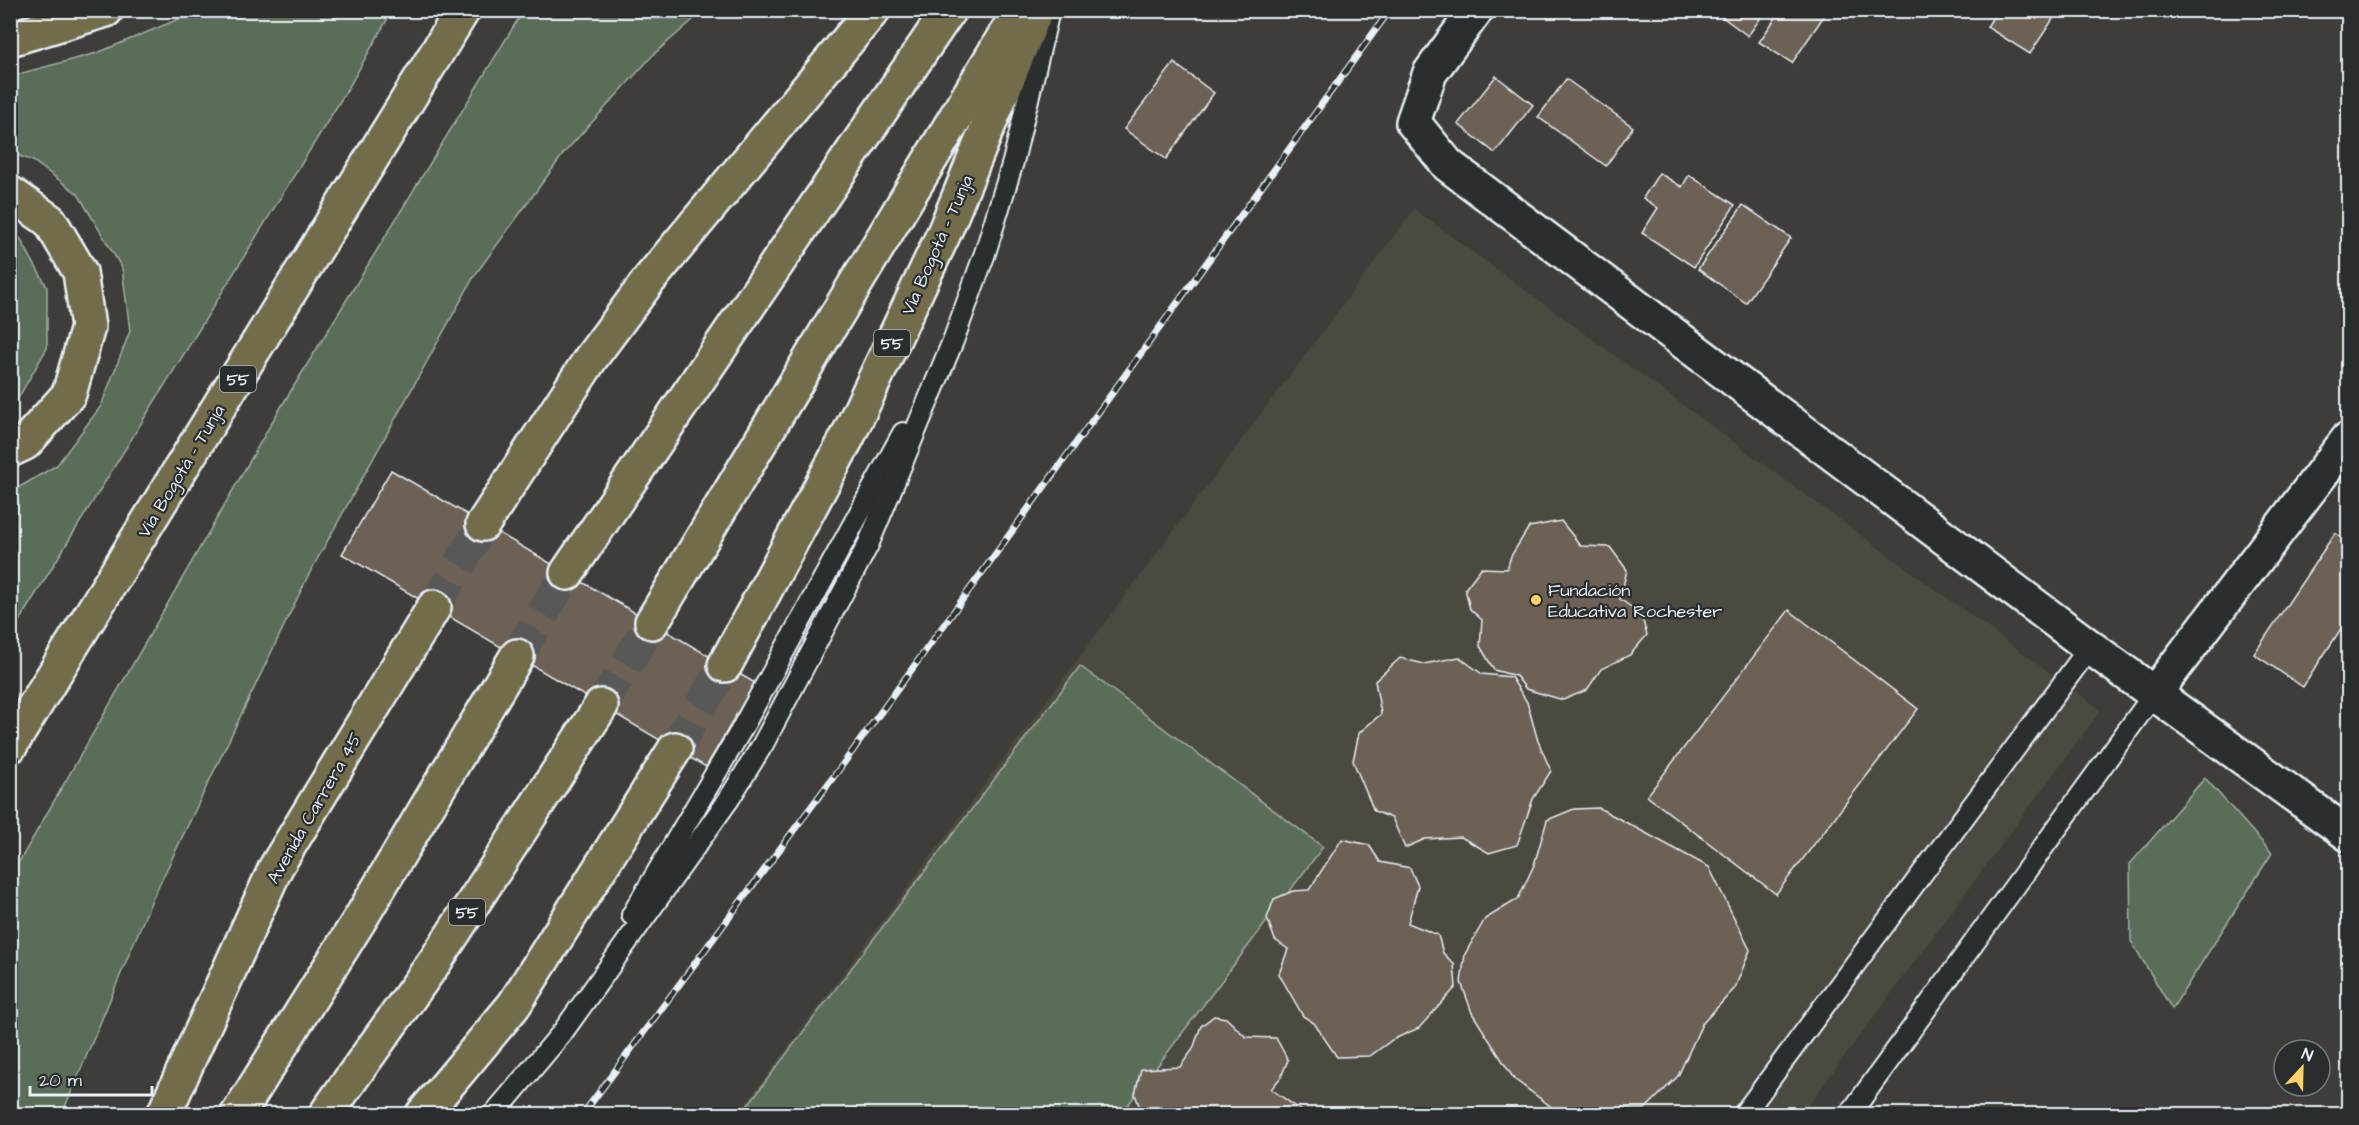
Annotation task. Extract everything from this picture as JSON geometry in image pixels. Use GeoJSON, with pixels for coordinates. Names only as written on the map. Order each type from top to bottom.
{"type":"FeatureCollection","features":[{"type":"Feature","properties":{"kind":"main road"},"geometry":{"type":"LineString","coordinates":[[10,39],[106,10]]}},
{"type":"Feature","properties":{"kind":"main road","name":"Vía Bogotá - Tunja"},"geometry":{"type":"LineString","coordinates":[[10,746],[462,10]]}},
{"type":"Feature","properties":{"kind":"main road"},"geometry":{"type":"LineString","coordinates":[[483,524],[591,358],[649,280],[873,10]]}},
{"type":"Feature","properties":{"kind":"main road"},"geometry":{"type":"LineString","coordinates":[[567,573],[949,10]]}},
{"type":"Feature","properties":{"kind":"main road"},"geometry":{"type":"LineString","coordinates":[[652,622],[1021,10]]}},
{"type":"Feature","properties":{"kind":"main road","name":"Vía Bogotá - Tunja"},"geometry":{"type":"LineString","coordinates":[[725,665],[848,436],[909,308],[944,233],[1036,10]]}},
{"type":"Feature","properties":{"kind":"main road"},"geometry":{"type":"LineString","coordinates":[[10,193],[50,221],[80,272],[88,327],[69,394],[26,443],[10,450]]}},
{"type":"Feature","properties":{"kind":"main road","name":"Avenida Carrera 45"},"geometry":{"type":"LineString","coordinates":[[164,1114],[276,867],[434,608]]}},
{"type":"Feature","properties":{"kind":"main road"},"geometry":{"type":"LineString","coordinates":[[238,1114],[362,916],[517,656]]}},
{"type":"Feature","properties":{"kind":"main road","name":"55"},"geometry":{"type":"LineString","coordinates":[[326,1114],[436,960],[602,706]]}},
{"type":"Feature","properties":{"kind":"main road"},"geometry":{"type":"LineString","coordinates":[[423,1114],[514,1005],[675,749]]}},
{"type":"Feature","properties":{"kind":"street"},"geometry":{"type":"LineString","coordinates":[[1476,10],[1430,73],[1413,122],[1448,165],[2154,694],[2349,834]]}},
{"type":"Feature","properties":{"kind":"street"},"geometry":{"type":"LineString","coordinates":[[2154,694],[2349,439]]}},
{"type":"Feature","properties":{"kind":"lane"},"geometry":{"type":"LineString","coordinates":[[494,1114],[562,1033],[729,799],[763,744],[868,544],[952,341],[985,253],[1010,173],[1049,10]]}},
{"type":"Feature","properties":{"kind":"lane"},"geometry":{"type":"LineString","coordinates":[[1744,1114],[2090,646]]}},
{"type":"Feature","properties":{"kind":"lane"},"geometry":{"type":"LineString","coordinates":[[1850,1114],[2154,694]]}},
{"type":"Feature","properties":{"kind":"shaded area","name":"Fundación Educativa Rochester"},"geometry":{"type":"Polygon","coordinates":[[[1414,209],[2101,710],[1802,1114],[738,1114],[1414,209]]]}},
{"type":"Feature","properties":{"kind":"green space"},"geometry":{"type":"Polygon","coordinates":[[[198,11],[392,11],[350,85],[11,634],[11,492],[57,465],[101,406],[130,331],[122,268],[78,194],[33,161],[11,153],[11,76],[97,53],[198,11]]]}},
{"type":"Feature","properties":{"kind":"green space"},"geometry":{"type":"Polygon","coordinates":[[[523,11],[703,11],[654,54],[564,153],[475,275],[308,576],[151,902],[62,1114],[11,1114],[11,876],[275,417],[523,11]]]}},
{"type":"Feature","properties":{"kind":"green space"},"geometry":{"type":"Polygon","coordinates":[[[11,231],[20,238],[47,287],[47,348],[17,400],[11,405],[11,231]]]}},
{"type":"Feature","properties":{"kind":"green space"},"geometry":{"type":"Polygon","coordinates":[[[1080,666],[1323,847],[1121,1114],[741,1114],[1080,666]]]}},
{"type":"Feature","properties":{"kind":"green space"},"geometry":{"type":"Polygon","coordinates":[[[2205,778],[2272,853],[2172,1009],[2131,941],[2130,864],[2205,778]]]}},
{"type":"Feature","properties":{"kind":"building"},"geometry":{"type":"Polygon","coordinates":[[[1713,10],[1766,10],[1748,36],[1713,10]]]}},
{"type":"Feature","properties":{"kind":"building"},"geometry":{"type":"Polygon","coordinates":[[[1781,10],[1828,10],[1792,63],[1759,42],[1781,10]]]}},
{"type":"Feature","properties":{"kind":"building"},"geometry":{"type":"Polygon","coordinates":[[[1997,10],[2040,10],[2053,19],[2030,54],[1987,27],[1997,10]]]}},
{"type":"Feature","properties":{"kind":"building"},"geometry":{"type":"Polygon","coordinates":[[[1174,63],[1214,93],[1166,159],[1124,129],[1174,63]]]}},
{"type":"Feature","properties":{"kind":"building"},"geometry":{"type":"Polygon","coordinates":[[[1496,76],[1533,105],[1495,153],[1458,124],[1496,76]]]}},
{"type":"Feature","properties":{"kind":"building"},"geometry":{"type":"Polygon","coordinates":[[[1566,79],[1633,127],[1606,166],[1538,117],[1566,79]]]}},
{"type":"Feature","properties":{"kind":"building"},"geometry":{"type":"Polygon","coordinates":[[[1659,173],[1682,187],[1689,175],[1735,205],[1694,267],[1642,233],[1658,208],[1643,198],[1659,173]]]}},
{"type":"Feature","properties":{"kind":"building"},"geometry":{"type":"Polygon","coordinates":[[[1743,205],[1791,238],[1746,303],[1698,269],[1743,205]]]}},
{"type":"Feature","properties":{"kind":"building"},"geometry":{"type":"Polygon","coordinates":[[[391,470],[755,683],[706,767],[342,554],[391,470]]]}},
{"type":"Feature","properties":{"kind":"building"},"geometry":{"type":"Polygon","coordinates":[[[1561,521],[1581,546],[1610,547],[1627,570],[1620,599],[1641,614],[1647,635],[1630,655],[1601,669],[1587,690],[1563,700],[1526,689],[1516,676],[1494,670],[1480,646],[1482,620],[1470,609],[1465,589],[1481,568],[1507,569],[1511,556],[1529,527],[1561,521]]]}},
{"type":"Feature","properties":{"kind":"building"},"geometry":{"type":"Polygon","coordinates":[[[2335,533],[2348,542],[2348,618],[2303,687],[2254,654],[2335,533]]]}},
{"type":"Feature","properties":{"kind":"building"},"geometry":{"type":"Polygon","coordinates":[[[1789,610],[1918,709],[1776,894],[1647,796],[1789,610]]]}},
{"type":"Feature","properties":{"kind":"building"},"geometry":{"type":"Polygon","coordinates":[[[1459,657],[1482,674],[1511,677],[1527,702],[1538,741],[1551,771],[1533,799],[1517,845],[1489,853],[1461,837],[1425,839],[1405,848],[1392,818],[1374,811],[1353,761],[1359,733],[1381,714],[1375,681],[1400,658],[1424,664],[1459,657]]]}},
{"type":"Feature","properties":{"kind":"building"},"geometry":{"type":"Polygon","coordinates":[[[1599,808],[1709,867],[1750,950],[1735,988],[1702,1024],[1678,1076],[1645,1109],[1583,1109],[1561,1114],[1514,1079],[1472,1013],[1461,982],[1465,954],[1485,919],[1518,899],[1534,865],[1547,820],[1574,809],[1599,808]]]}},
{"type":"Feature","properties":{"kind":"building"},"geometry":{"type":"Polygon","coordinates":[[[1342,839],[1369,845],[1380,862],[1410,868],[1418,886],[1408,923],[1438,935],[1443,953],[1454,964],[1456,987],[1419,1028],[1392,1040],[1370,1056],[1337,1057],[1314,1023],[1303,1016],[1279,974],[1288,949],[1275,940],[1267,918],[1274,899],[1293,891],[1309,890],[1342,839]]]}},
{"type":"Feature","properties":{"kind":"building"},"geometry":{"type":"Polygon","coordinates":[[[1214,1016],[1226,1018],[1246,1037],[1276,1038],[1288,1060],[1281,1077],[1271,1089],[1306,1114],[1142,1114],[1135,1094],[1141,1069],[1180,1067],[1193,1049],[1201,1026],[1214,1016]]]}},
{"type":"Feature","properties":{"kind":"tunnel"},"geometry":{"type":"LineString","coordinates":[[434,607],[483,524]]}},
{"type":"Feature","properties":{"kind":"tunnel"},"geometry":{"type":"LineString","coordinates":[[517,656],[567,573]]}},
{"type":"Feature","properties":{"kind":"tunnel"},"geometry":{"type":"LineString","coordinates":[[601,706],[652,622]]}},
{"type":"Feature","properties":{"kind":"tunnel"},"geometry":{"type":"LineString","coordinates":[[675,749],[725,665]]}},
{"type":"Feature","properties":{"kind":"railway"},"geometry":{"type":"LineString","coordinates":[[583,1114],[846,760],[1390,10]]}},
{"type":"Feature","properties":{"kind":"place","name":"Fundación Educativa Rochester"},"geometry":{"type":"Point","coordinates":[1536,600]}}]}
